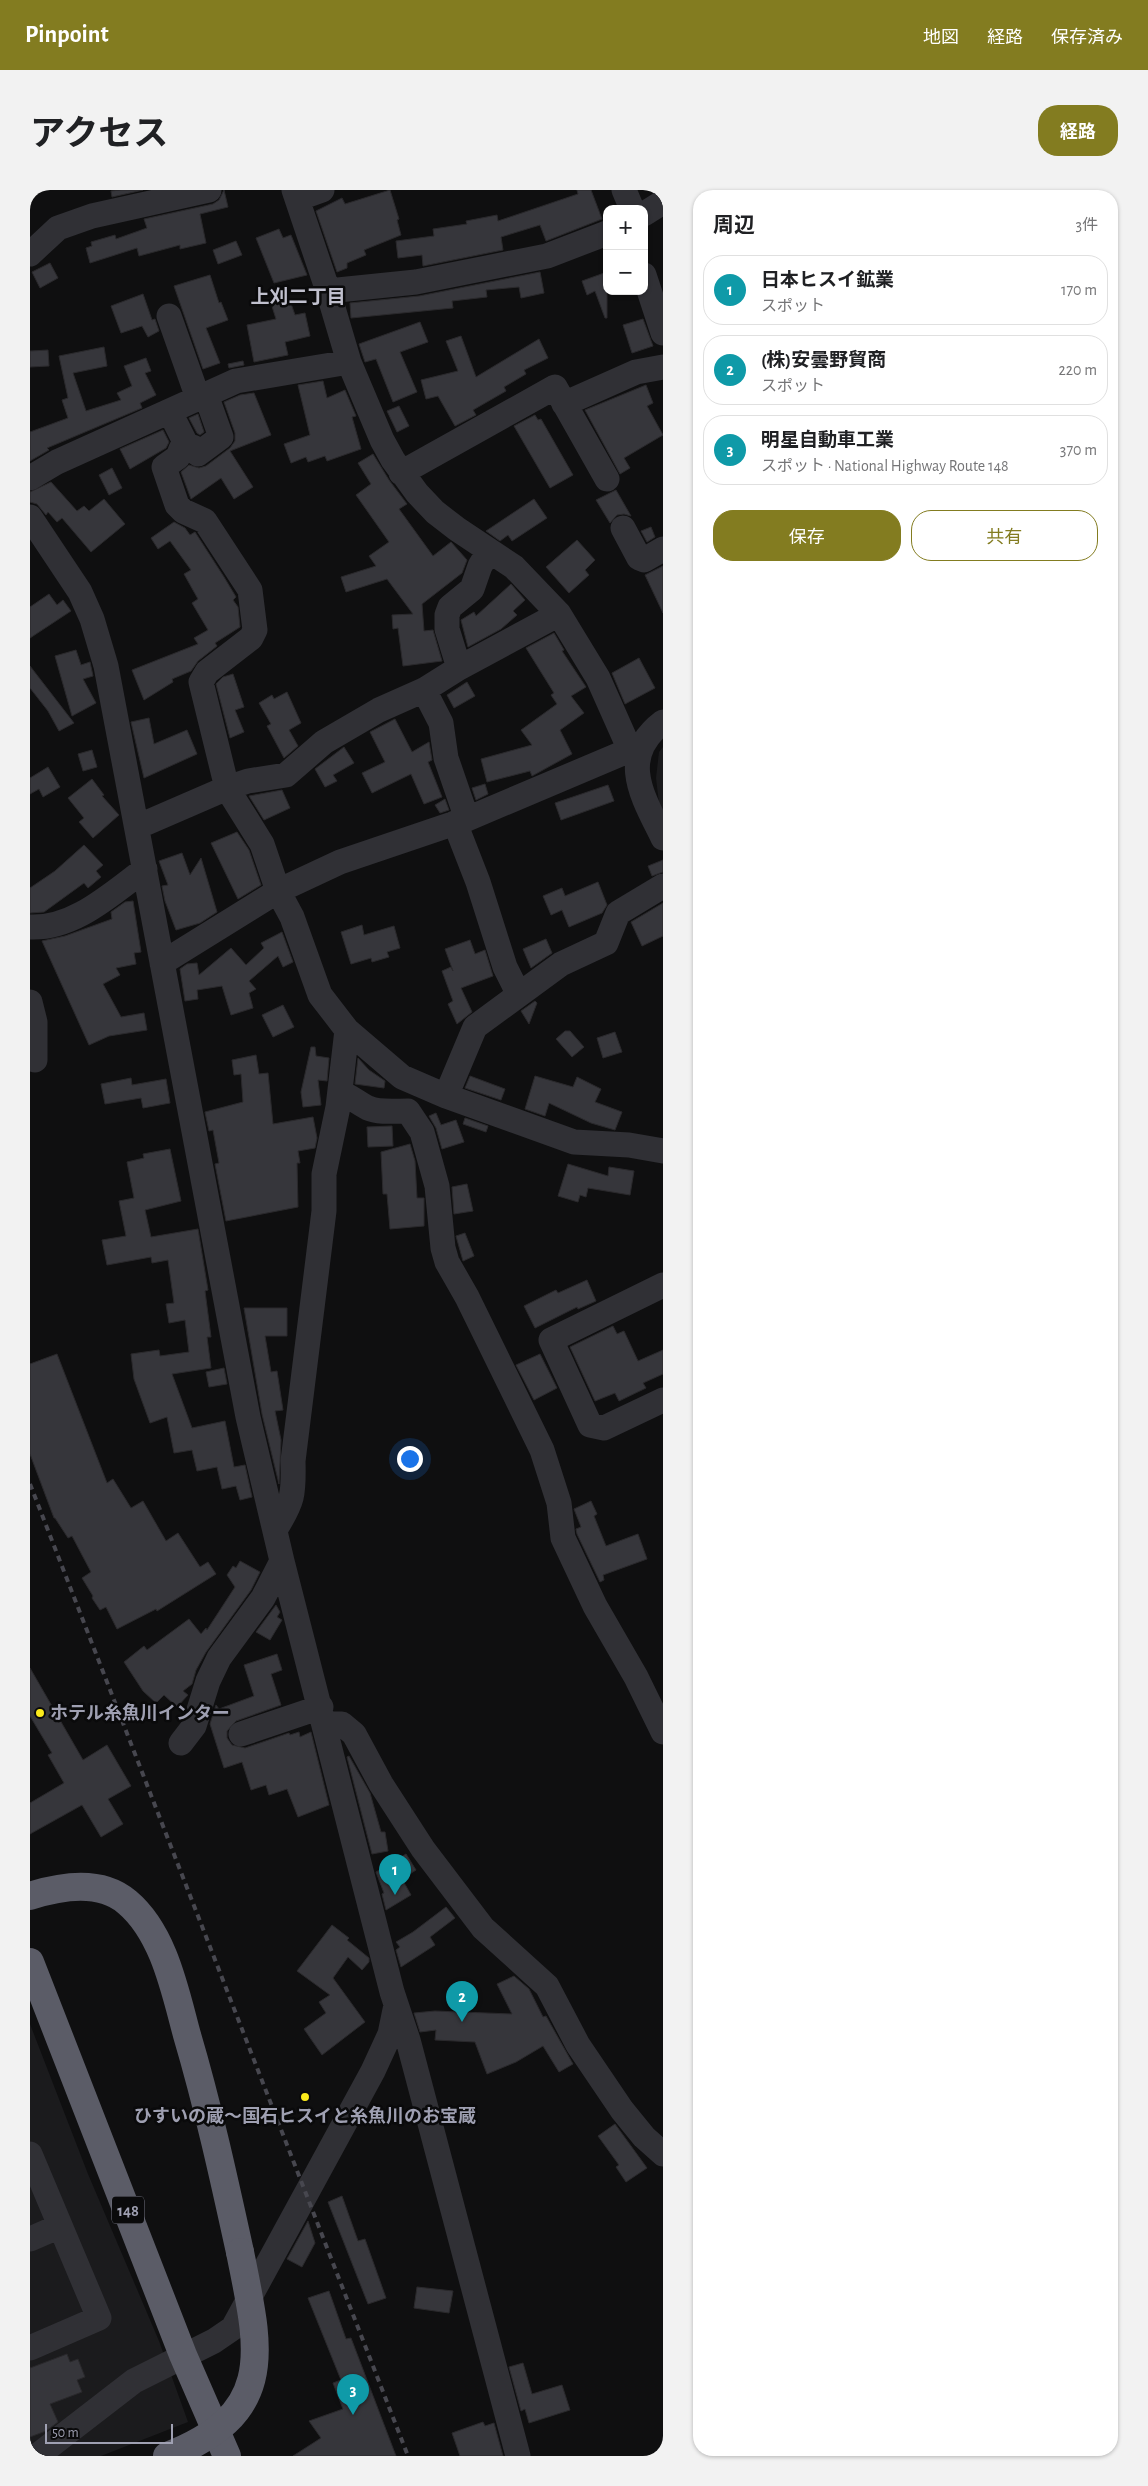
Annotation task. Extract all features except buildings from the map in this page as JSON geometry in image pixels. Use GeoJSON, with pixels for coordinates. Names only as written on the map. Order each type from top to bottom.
{"type":"FeatureCollection","features":[{"type":"Feature","properties":{"kind":"highway"},"geometry":{"type":"LineString","coordinates":[[30,1896],[62,1888],[96,1888],[112,1892],[126,1901],[147,1926],[166,1968],[195,2061],[240,2252],[255,2334],[256,2353],[251,2382],[236,2410],[226,2423],[198,2443],[167,2456]]}},
{"type":"Feature","properties":{"kind":"highway","name":"148"},"geometry":{"type":"LineString","coordinates":[[30,1962],[183,2355],[227,2456]]}},
{"type":"Feature","properties":{"kind":"street"},"geometry":{"type":"LineString","coordinates":[[322,190],[296,194],[349,362],[382,440],[401,473],[435,512],[514,567],[559,614],[598,678],[635,750],[639,788],[663,838]]}},
{"type":"Feature","properties":{"kind":"street"},"geometry":{"type":"LineString","coordinates":[[624,190],[630,205]]}},
{"type":"Feature","properties":{"kind":"street"},"geometry":{"type":"LineString","coordinates":[[30,254],[58,228],[92,216],[202,191]]}},
{"type":"Feature","properties":{"kind":"street"},"geometry":{"type":"LineString","coordinates":[[648,211],[663,202]]}},
{"type":"Feature","properties":{"kind":"street"},"geometry":{"type":"LineString","coordinates":[[328,291],[416,282],[547,256],[603,235]]}},
{"type":"Feature","properties":{"kind":"street"},"geometry":{"type":"LineString","coordinates":[[648,287],[663,333]]}},
{"type":"Feature","properties":{"kind":"street"},"geometry":{"type":"LineString","coordinates":[[169,316],[221,437],[198,454],[192,447],[187,446],[181,449],[178,457],[164,467],[164,473],[177,505],[183,512],[205,521],[250,590],[256,630],[251,638],[207,672],[201,682],[202,693],[227,788],[262,844],[278,891],[292,917],[320,995],[347,1030],[402,1077],[446,1096],[574,1142],[629,1145],[663,1151]]}},
{"type":"Feature","properties":{"kind":"street"},"geometry":{"type":"LineString","coordinates":[[30,478],[57,462],[236,381],[349,362]]}},
{"type":"Feature","properties":{"kind":"street"},"geometry":{"type":"LineString","coordinates":[[564,404],[636,372],[663,367]]}},
{"type":"Feature","properties":{"kind":"street"},"geometry":{"type":"LineString","coordinates":[[401,473],[555,387],[606,479]]}},
{"type":"Feature","properties":{"kind":"street"},"geometry":{"type":"LineString","coordinates":[[170,412],[187,446]]}},
{"type":"Feature","properties":{"kind":"street"},"geometry":{"type":"LineString","coordinates":[[30,517],[80,592],[92,619],[106,666],[248,1417],[282,1561],[396,2005],[408,2040],[518,2456]]}},
{"type":"Feature","properties":{"kind":"street"},"geometry":{"type":"LineString","coordinates":[[623,528],[638,558],[644,560],[663,549]]}},
{"type":"Feature","properties":{"kind":"street"},"geometry":{"type":"LineString","coordinates":[[459,668],[447,629],[447,615],[450,607],[472,589],[480,566],[489,550]]}},
{"type":"Feature","properties":{"kind":"street"},"geometry":{"type":"LineString","coordinates":[[137,827],[227,788],[248,781],[286,775],[324,742],[379,710],[424,690],[459,668],[559,614]]}},
{"type":"Feature","properties":{"kind":"street"},"geometry":{"type":"LineString","coordinates":[[424,690],[441,723],[446,758],[478,882],[506,967],[518,994]]}},
{"type":"Feature","properties":{"kind":"street"},"geometry":{"type":"LineString","coordinates":[[162,963],[278,891],[340,862],[461,821],[635,750],[663,722]]}},
{"type":"Feature","properties":{"kind":"street"},"geometry":{"type":"LineString","coordinates":[[30,927],[44,928],[84,913],[145,869]]}},
{"type":"Feature","properties":{"kind":"street"},"geometry":{"type":"LineString","coordinates":[[446,1096],[475,1027],[561,964],[606,943],[618,913],[663,886]]}},
{"type":"Feature","properties":{"kind":"street"},"geometry":{"type":"LineString","coordinates":[[30,1002],[35,1022],[35,1060]]}},
{"type":"Feature","properties":{"kind":"street"},"geometry":{"type":"LineString","coordinates":[[275,1530],[291,1505],[294,1488],[294,1461],[324,1211],[324,1174],[340,1092],[347,1030]]}},
{"type":"Feature","properties":{"kind":"street"},"geometry":{"type":"LineString","coordinates":[[402,1077],[408,1111],[422,1132],[437,1186],[443,1248],[447,1262],[468,1297],[542,1450],[559,1503],[563,1538],[595,1606],[636,1677],[663,1732]]}},
{"type":"Feature","properties":{"kind":"street"},"geometry":{"type":"LineString","coordinates":[[340,1092],[354,1097],[367,1108],[378,1111],[408,1111]]}},
{"type":"Feature","properties":{"kind":"street"},"geometry":{"type":"LineString","coordinates":[[663,1285],[551,1340],[590,1425],[604,1428],[663,1400]]}},
{"type":"Feature","properties":{"kind":"street"},"geometry":{"type":"LineString","coordinates":[[181,1743],[194,1726],[208,1681],[219,1658],[263,1598],[282,1561]]}},
{"type":"Feature","properties":{"kind":"street"},"geometry":{"type":"LineString","coordinates":[[241,1734],[323,1715],[342,1724],[354,1734],[381,1784],[423,1849],[483,1928],[547,1986],[578,2045],[622,2110],[644,2138],[663,2154]]}},
{"type":"Feature","properties":{"kind":"street"},"geometry":{"type":"LineString","coordinates":[[37,2456],[134,2381],[214,2341],[233,2328],[373,2071],[390,2034],[396,2005]]}},
{"type":"Feature","properties":{"kind":"street"},"geometry":{"type":"LineString","coordinates":[[30,2154],[99,2318],[30,2348]]}},
{"type":"Feature","properties":{"kind":"street"},"geometry":{"type":"LineString","coordinates":[[30,2239],[60,2226]]}},
{"type":"Feature","properties":{"kind":"shaded area"},"geometry":{"type":"Polygon","coordinates":[[[663,747],[663,811],[659,803],[656,778],[659,752],[663,747]]]}},
{"type":"Feature","properties":{"kind":"shaded area"},"geometry":{"type":"Polygon","coordinates":[[[30,2024],[88,2174],[159,2341],[188,2422],[101,2456],[30,2456],[30,2024]]]}},
{"type":"Feature","properties":{"kind":"railway"},"geometry":{"type":"LineString","coordinates":[[30,1484],[408,2456]]}},
{"type":"Feature","properties":{"kind":"place","name":"ホテル糸魚川インター"},"geometry":{"type":"Point","coordinates":[40,1713]}},
{"type":"Feature","properties":{"kind":"place","name":"日本ヒスイ鉱業"},"geometry":{"type":"Point","coordinates":[395,1895]}},
{"type":"Feature","properties":{"kind":"place","name":"(株)安曇野貿商"},"geometry":{"type":"Point","coordinates":[462,2022]}},
{"type":"Feature","properties":{"kind":"place","name":"ひすいの蔵～国石ヒスイと糸魚川のお宝蔵"},"geometry":{"type":"Point","coordinates":[305,2097]}},
{"type":"Feature","properties":{"kind":"place","name":"明星自動車工業"},"geometry":{"type":"Point","coordinates":[353,2415]}},
{"type":"Feature","properties":{"kind":"district","name":"上刈二丁目"},"geometry":{"type":"Point","coordinates":[298,296]}}]}
